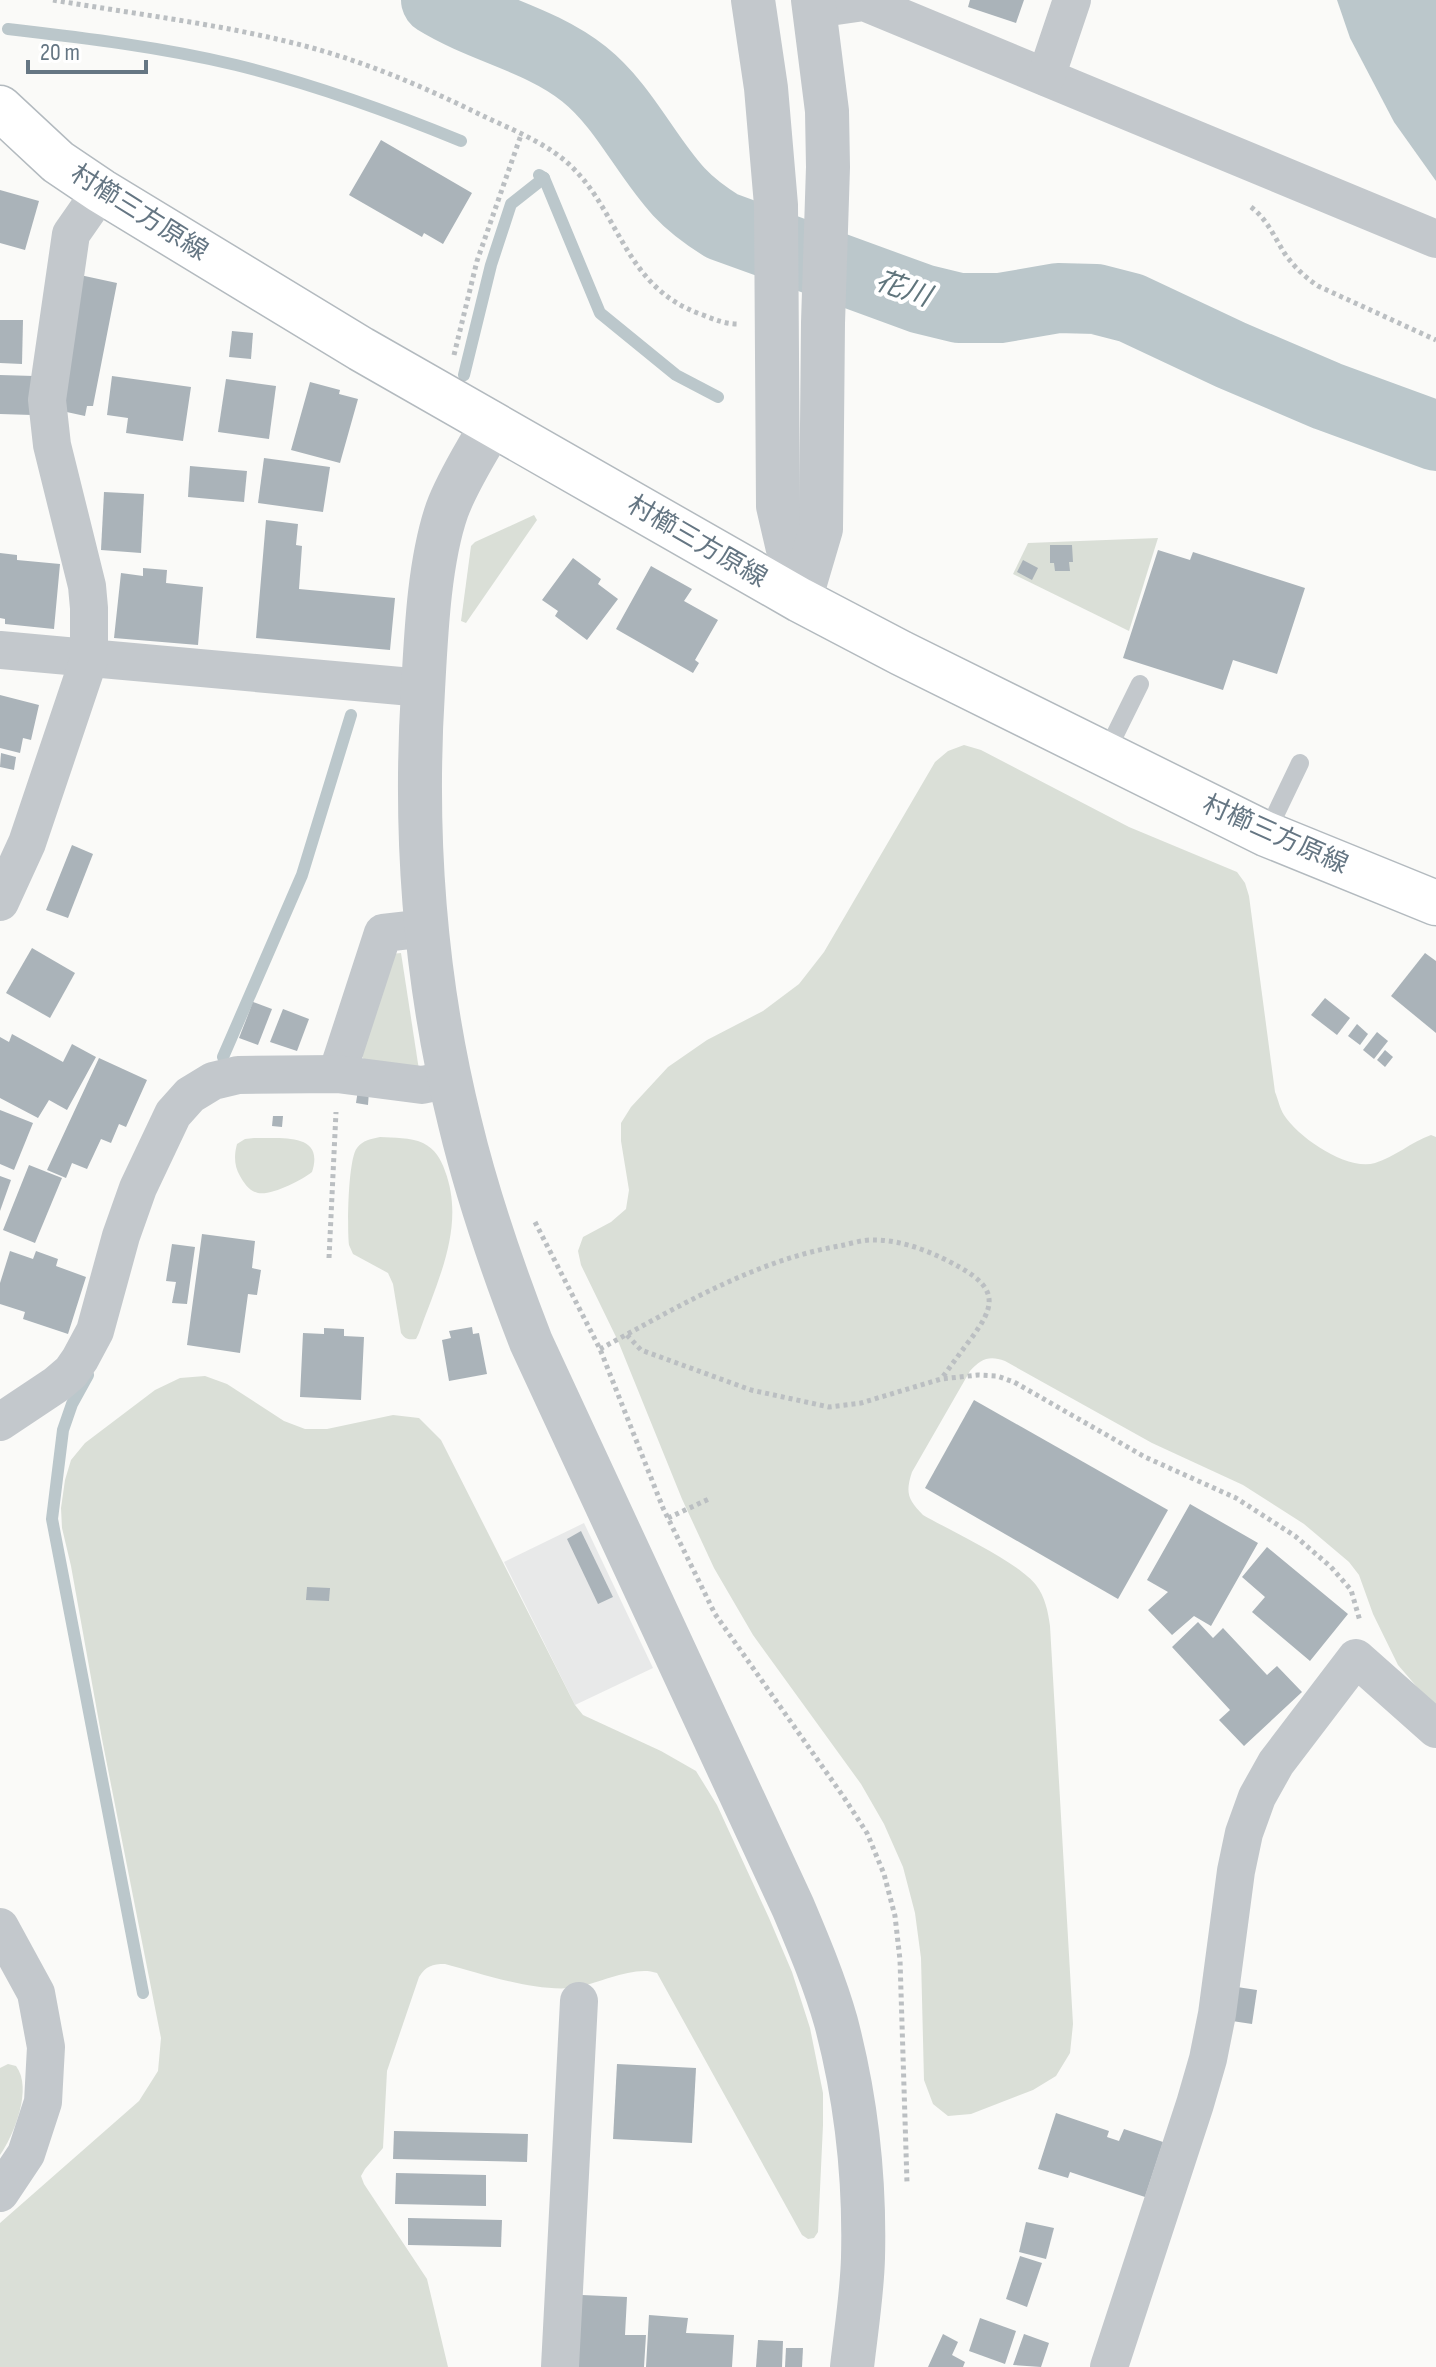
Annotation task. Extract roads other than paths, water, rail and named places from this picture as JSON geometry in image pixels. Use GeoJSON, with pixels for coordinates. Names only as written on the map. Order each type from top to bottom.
{"type":"FeatureCollection","features":[{"type":"Feature","properties":{"kind":"main road","name":"村櫛三方原線"},"geometry":{"type":"LineString","coordinates":[[0,108],[58,162],[101,191],[334,333],[800,600],[1266,834],[1436,903]]}},
{"type":"Feature","properties":{"kind":"street"},"geometry":{"type":"LineString","coordinates":[[1046,77],[1072,0]]}},
{"type":"Feature","properties":{"kind":"street"},"geometry":{"type":"LineString","coordinates":[[800,600],[821,529],[828,167],[827,111],[814,4],[864,2],[1436,239]]}},
{"type":"Feature","properties":{"kind":"street"},"geometry":{"type":"LineString","coordinates":[[756,15],[773,146],[778,249],[778,506],[800,600]]}},
{"type":"Feature","properties":{"kind":"street"},"geometry":{"type":"LineString","coordinates":[[0,902],[31,831],[89,659],[87,586],[52,445],[47,400],[71,234],[101,191]]}},
{"type":"Feature","properties":{"kind":"street"},"geometry":{"type":"LineString","coordinates":[[492,424],[447,510],[433,585],[423,688],[419,816],[427,928],[439,1016],[459,1122],[503,1270],[531,1342],[793,1907],[817,1963],[835,2020],[849,2080],[863,2199],[863,2259],[852,2367]]}},
{"type":"Feature","properties":{"kind":"street"},"geometry":{"type":"LineString","coordinates":[[0,650],[423,688]]}},
{"type":"Feature","properties":{"kind":"street"},"geometry":{"type":"LineString","coordinates":[[337,1074],[383,933],[427,928]]}},
{"type":"Feature","properties":{"kind":"street"},"geometry":{"type":"LineString","coordinates":[[0,1422],[57,1384],[80,1359],[95,1331],[121,1236],[138,1188],[173,1114],[190,1095],[213,1081],[238,1075],[337,1074],[422,1085],[451,1079]]}},
{"type":"Feature","properties":{"kind":"street"},"geometry":{"type":"LineString","coordinates":[[1109,2367],[1208,2059],[1236,1871],[1244,1833],[1257,1797],[1276,1763],[1356,1658],[1436,1729]]}},
{"type":"Feature","properties":{"kind":"street"},"geometry":{"type":"LineString","coordinates":[[0,1927],[36,1993],[46,2047],[43,2102],[26,2154],[0,2193]]}},
{"type":"Feature","properties":{"kind":"street"},"geometry":{"type":"LineString","coordinates":[[560,2367],[579,2001]]}},
{"type":"Feature","properties":{"kind":"lane"},"geometry":{"type":"LineString","coordinates":[[1105,755],[1140,684]]}},
{"type":"Feature","properties":{"kind":"lane"},"geometry":{"type":"LineString","coordinates":[[1266,834],[1300,763]]}},
{"type":"Feature","properties":{"kind":"waterway","name":"花川"},"geometry":{"type":"LineString","coordinates":[[436,0],[549,52],[584,74],[611,101],[679,192],[722,226],[922,299],[959,308],[1000,308],[1058,298],[1096,299],[1131,308],[1327,396],[1436,436]]}},
{"type":"Feature","properties":{"kind":"waterway"},"geometry":{"type":"LineString","coordinates":[[8,29],[151,48],[236,65],[350,99],[461,141]]}},
{"type":"Feature","properties":{"kind":"waterway"},"geometry":{"type":"LineString","coordinates":[[539,175],[544,178],[600,313],[676,375],[718,397]]}},
{"type":"Feature","properties":{"kind":"waterway"},"geometry":{"type":"LineString","coordinates":[[464,375],[491,265],[511,204],[544,178]]}},
{"type":"Feature","properties":{"kind":"waterway"},"geometry":{"type":"LineString","coordinates":[[223,1057],[302,875],[351,715]]}},
{"type":"Feature","properties":{"kind":"waterway"},"geometry":{"type":"LineString","coordinates":[[88,1375],[72,1404],[63,1430],[52,1519],[143,1993]]}}]}
